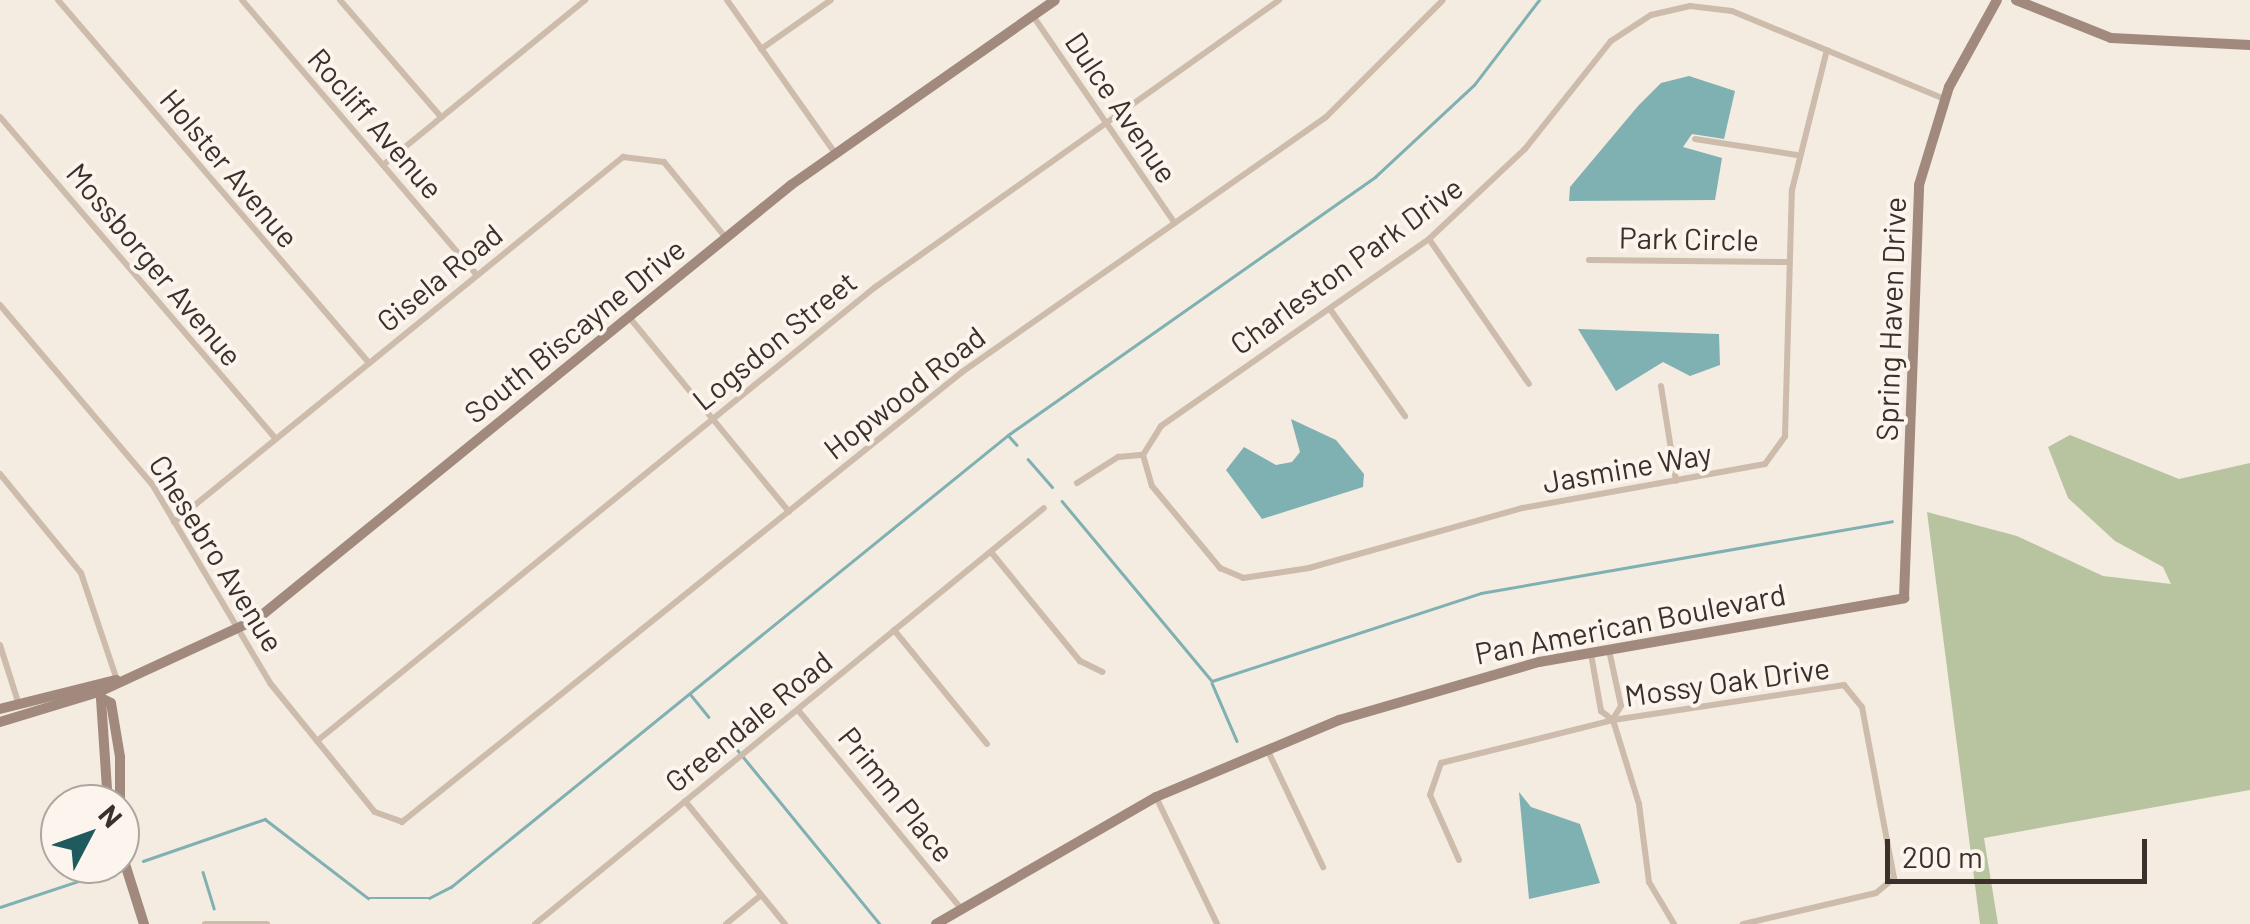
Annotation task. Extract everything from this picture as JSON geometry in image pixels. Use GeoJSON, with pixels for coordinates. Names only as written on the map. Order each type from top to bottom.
{"type":"FeatureCollection","features":[{"type":"Feature","properties":{"kind":"street","name":"Holster Avenue"},"geometry":{"type":"LineString","coordinates":[[58,0],[369,364]]}},
{"type":"Feature","properties":{"kind":"street","name":"Rocliff Avenue"},"geometry":{"type":"LineString","coordinates":[[242,0],[477,275]]}},
{"type":"Feature","properties":{"kind":"street"},"geometry":{"type":"LineString","coordinates":[[340,0],[441,117]]}},
{"type":"Feature","properties":{"kind":"street"},"geometry":{"type":"LineString","coordinates":[[383,165],[585,0]]}},
{"type":"Feature","properties":{"kind":"street"},"geometry":{"type":"LineString","coordinates":[[727,0],[834,153]]}},
{"type":"Feature","properties":{"kind":"street"},"geometry":{"type":"LineString","coordinates":[[761,49],[831,0]]}},
{"type":"Feature","properties":{"kind":"street","name":"South Biscayne Drive"},"geometry":{"type":"LineString","coordinates":[[0,710],[21,710],[98,690],[238,631],[834,153],[1055,0]]}},
{"type":"Feature","properties":{"kind":"street","name":"Logsdon Street"},"geometry":{"type":"LineString","coordinates":[[317,741],[874,288],[1279,0]]}},
{"type":"Feature","properties":{"kind":"street","name":"Hopwood Road"},"geometry":{"type":"LineString","coordinates":[[395,822],[416,817],[962,372],[1326,117],[1442,0]]}},
{"type":"Feature","properties":{"kind":"street","name":"Spring Haven Drive"},"geometry":{"type":"LineString","coordinates":[[1906,595],[1916,210],[1944,99],[1996,0]]}},
{"type":"Feature","properties":{"kind":"street"},"geometry":{"type":"LineString","coordinates":[[2016,0],[2110,38],[2250,45]]}},
{"type":"Feature","properties":{"kind":"street","name":"Charleston Park Drive"},"geometry":{"type":"LineString","coordinates":[[1142,455],[1155,431],[1428,239],[1525,149],[1611,41],[1652,15],[1690,3],[1732,11],[1944,99]]}},
{"type":"Feature","properties":{"kind":"street","name":"Dulce Avenue"},"geometry":{"type":"LineString","coordinates":[[1033,16],[1175,223]]}},
{"type":"Feature","properties":{"kind":"street","name":"Jasmine Way"},"geometry":{"type":"LineString","coordinates":[[1142,455],[1152,486],[1216,564],[1242,578],[1676,480],[1761,466],[1781,449],[1797,155],[1827,50]]}},
{"type":"Feature","properties":{"kind":"street","name":"Mossborger Avenue"},"geometry":{"type":"LineString","coordinates":[[0,117],[276,439]]}},
{"type":"Feature","properties":{"kind":"street"},"geometry":{"type":"LineString","coordinates":[[1695,139],[1797,155]]}},
{"type":"Feature","properties":{"kind":"street","name":"Gisela Road"},"geometry":{"type":"LineString","coordinates":[[174,522],[477,275],[634,153],[664,162],[726,238]]}},
{"type":"Feature","properties":{"kind":"street"},"geometry":{"type":"LineString","coordinates":[[1428,239],[1529,384]]}},
{"type":"Feature","properties":{"kind":"street","name":"Park Circle"},"geometry":{"type":"LineString","coordinates":[[1588,260],[1789,262]]}},
{"type":"Feature","properties":{"kind":"street","name":"Chesebro Avenue"},"geometry":{"type":"LineString","coordinates":[[0,305],[135,462],[238,631],[317,741],[374,812],[395,822]]}},
{"type":"Feature","properties":{"kind":"street"},"geometry":{"type":"LineString","coordinates":[[1330,309],[1404,416]]}},
{"type":"Feature","properties":{"kind":"street"},"geometry":{"type":"LineString","coordinates":[[629,317],[789,512]]}},
{"type":"Feature","properties":{"kind":"street"},"geometry":{"type":"LineString","coordinates":[[1660,386],[1676,480]]}},
{"type":"Feature","properties":{"kind":"street"},"geometry":{"type":"LineString","coordinates":[[1077,483],[1118,457],[1142,455]]}},
{"type":"Feature","properties":{"kind":"street"},"geometry":{"type":"LineString","coordinates":[[0,474],[81,573],[117,680]]}},
{"type":"Feature","properties":{"kind":"street"},"geometry":{"type":"LineString","coordinates":[[1044,508],[991,552],[1080,661],[1103,672]]}},
{"type":"Feature","properties":{"kind":"street","name":"Greendale Road"},"geometry":{"type":"LineString","coordinates":[[535,924],[991,552]]}},
{"type":"Feature","properties":{"kind":"street","name":"Pan American Boulevard"},"geometry":{"type":"LineString","coordinates":[[936,924],[1156,797],[1266,748],[1430,690],[1609,647],[1906,595]]}},
{"type":"Feature","properties":{"kind":"street"},"geometry":{"type":"LineString","coordinates":[[894,630],[987,744]]}},
{"type":"Feature","properties":{"kind":"street"},"geometry":{"type":"LineString","coordinates":[[0,645],[21,710]]}},
{"type":"Feature","properties":{"kind":"street"},"geometry":{"type":"LineString","coordinates":[[1459,860],[1430,795],[1436,766],[1612,720],[1621,706],[1609,647]]}},
{"type":"Feature","properties":{"kind":"street"},"geometry":{"type":"LineString","coordinates":[[1590,651],[1601,711],[1612,720],[1650,882],[1674,924]]}},
{"type":"Feature","properties":{"kind":"street","name":"Mossy Oak Drive"},"geometry":{"type":"LineString","coordinates":[[1612,720],[1832,684],[1859,699],[1892,883],[1743,924]]}},
{"type":"Feature","properties":{"kind":"street"},"geometry":{"type":"LineString","coordinates":[[98,690],[106,784]]}},
{"type":"Feature","properties":{"kind":"street"},"geometry":{"type":"LineString","coordinates":[[98,690],[110,703],[120,757],[120,784]]}},
{"type":"Feature","properties":{"kind":"street","name":"South Biscayne Drive"},"geometry":{"type":"LineString","coordinates":[[0,722],[21,710]]}},
{"type":"Feature","properties":{"kind":"street","name":"Primm Place"},"geometry":{"type":"LineString","coordinates":[[798,710],[960,908]]}},
{"type":"Feature","properties":{"kind":"street"},"geometry":{"type":"LineString","coordinates":[[1266,748],[1323,867]]}},
{"type":"Feature","properties":{"kind":"street"},"geometry":{"type":"LineString","coordinates":[[1156,797],[1217,924]]}},
{"type":"Feature","properties":{"kind":"street"},"geometry":{"type":"LineString","coordinates":[[685,801],[785,924]]}},
{"type":"Feature","properties":{"kind":"street"},"geometry":{"type":"LineString","coordinates":[[131,884],[144,924]]}},
{"type":"Feature","properties":{"kind":"street"},"geometry":{"type":"LineString","coordinates":[[726,924],[762,895]]}},
{"type":"Feature","properties":{"kind":"street"},"geometry":{"type":"LineString","coordinates":[[205,924],[267,924]]}},
{"type":"Feature","properties":{"kind":"green space"},"geometry":{"type":"Polygon","coordinates":[[[2070,435],[2179,479],[2250,463],[2250,790],[1984,838],[1998,924],[1980,924],[1927,512],[2017,536],[2103,576],[2171,584],[2163,567],[2115,541],[2068,498],[2048,447],[2070,435]]]}},
{"type":"Feature","properties":{"kind":"water"},"geometry":{"type":"Polygon","coordinates":[[[1689,76],[1735,91],[1724,139],[1692,134],[1683,147],[1722,158],[1715,200],[1569,201],[1570,187],[1638,106],[1661,83],[1689,76]]]}},
{"type":"Feature","properties":{"kind":"water"},"geometry":{"type":"Polygon","coordinates":[[[1578,329],[1719,334],[1720,365],[1690,376],[1663,362],[1616,391],[1578,329]]]}},
{"type":"Feature","properties":{"kind":"water"},"geometry":{"type":"Polygon","coordinates":[[[1291,419],[1336,440],[1364,474],[1363,487],[1262,519],[1226,470],[1244,447],[1276,465],[1292,462],[1300,452],[1291,419]]]}},
{"type":"Feature","properties":{"kind":"water"},"geometry":{"type":"Polygon","coordinates":[[[1519,792],[1531,807],[1580,824],[1600,883],[1529,899],[1519,792]]]}},
{"type":"Feature","properties":{"kind":"waterway"},"geometry":{"type":"LineString","coordinates":[[143,861],[265,819],[368,898],[429,898],[451,887],[1008,435],[1375,177],[1474,85],[1539,0]]}},
{"type":"Feature","properties":{"kind":"waterway"},"geometry":{"type":"LineString","coordinates":[[1008,435],[1017,445]]}},
{"type":"Feature","properties":{"kind":"waterway"},"geometry":{"type":"LineString","coordinates":[[1028,459],[1052,487]]}},
{"type":"Feature","properties":{"kind":"waterway"},"geometry":{"type":"LineString","coordinates":[[1062,501],[1212,681],[1481,593],[1892,521]]}},
{"type":"Feature","properties":{"kind":"waterway"},"geometry":{"type":"LineString","coordinates":[[1212,683],[1237,741]]}},
{"type":"Feature","properties":{"kind":"waterway"},"geometry":{"type":"LineString","coordinates":[[691,695],[709,717]]}},
{"type":"Feature","properties":{"kind":"waterway"},"geometry":{"type":"LineString","coordinates":[[731,742],[880,924]]}},
{"type":"Feature","properties":{"kind":"waterway"},"geometry":{"type":"LineString","coordinates":[[203,872],[214,908]]}},
{"type":"Feature","properties":{"kind":"waterway"},"geometry":{"type":"LineString","coordinates":[[0,907],[70,884]]}}]}
